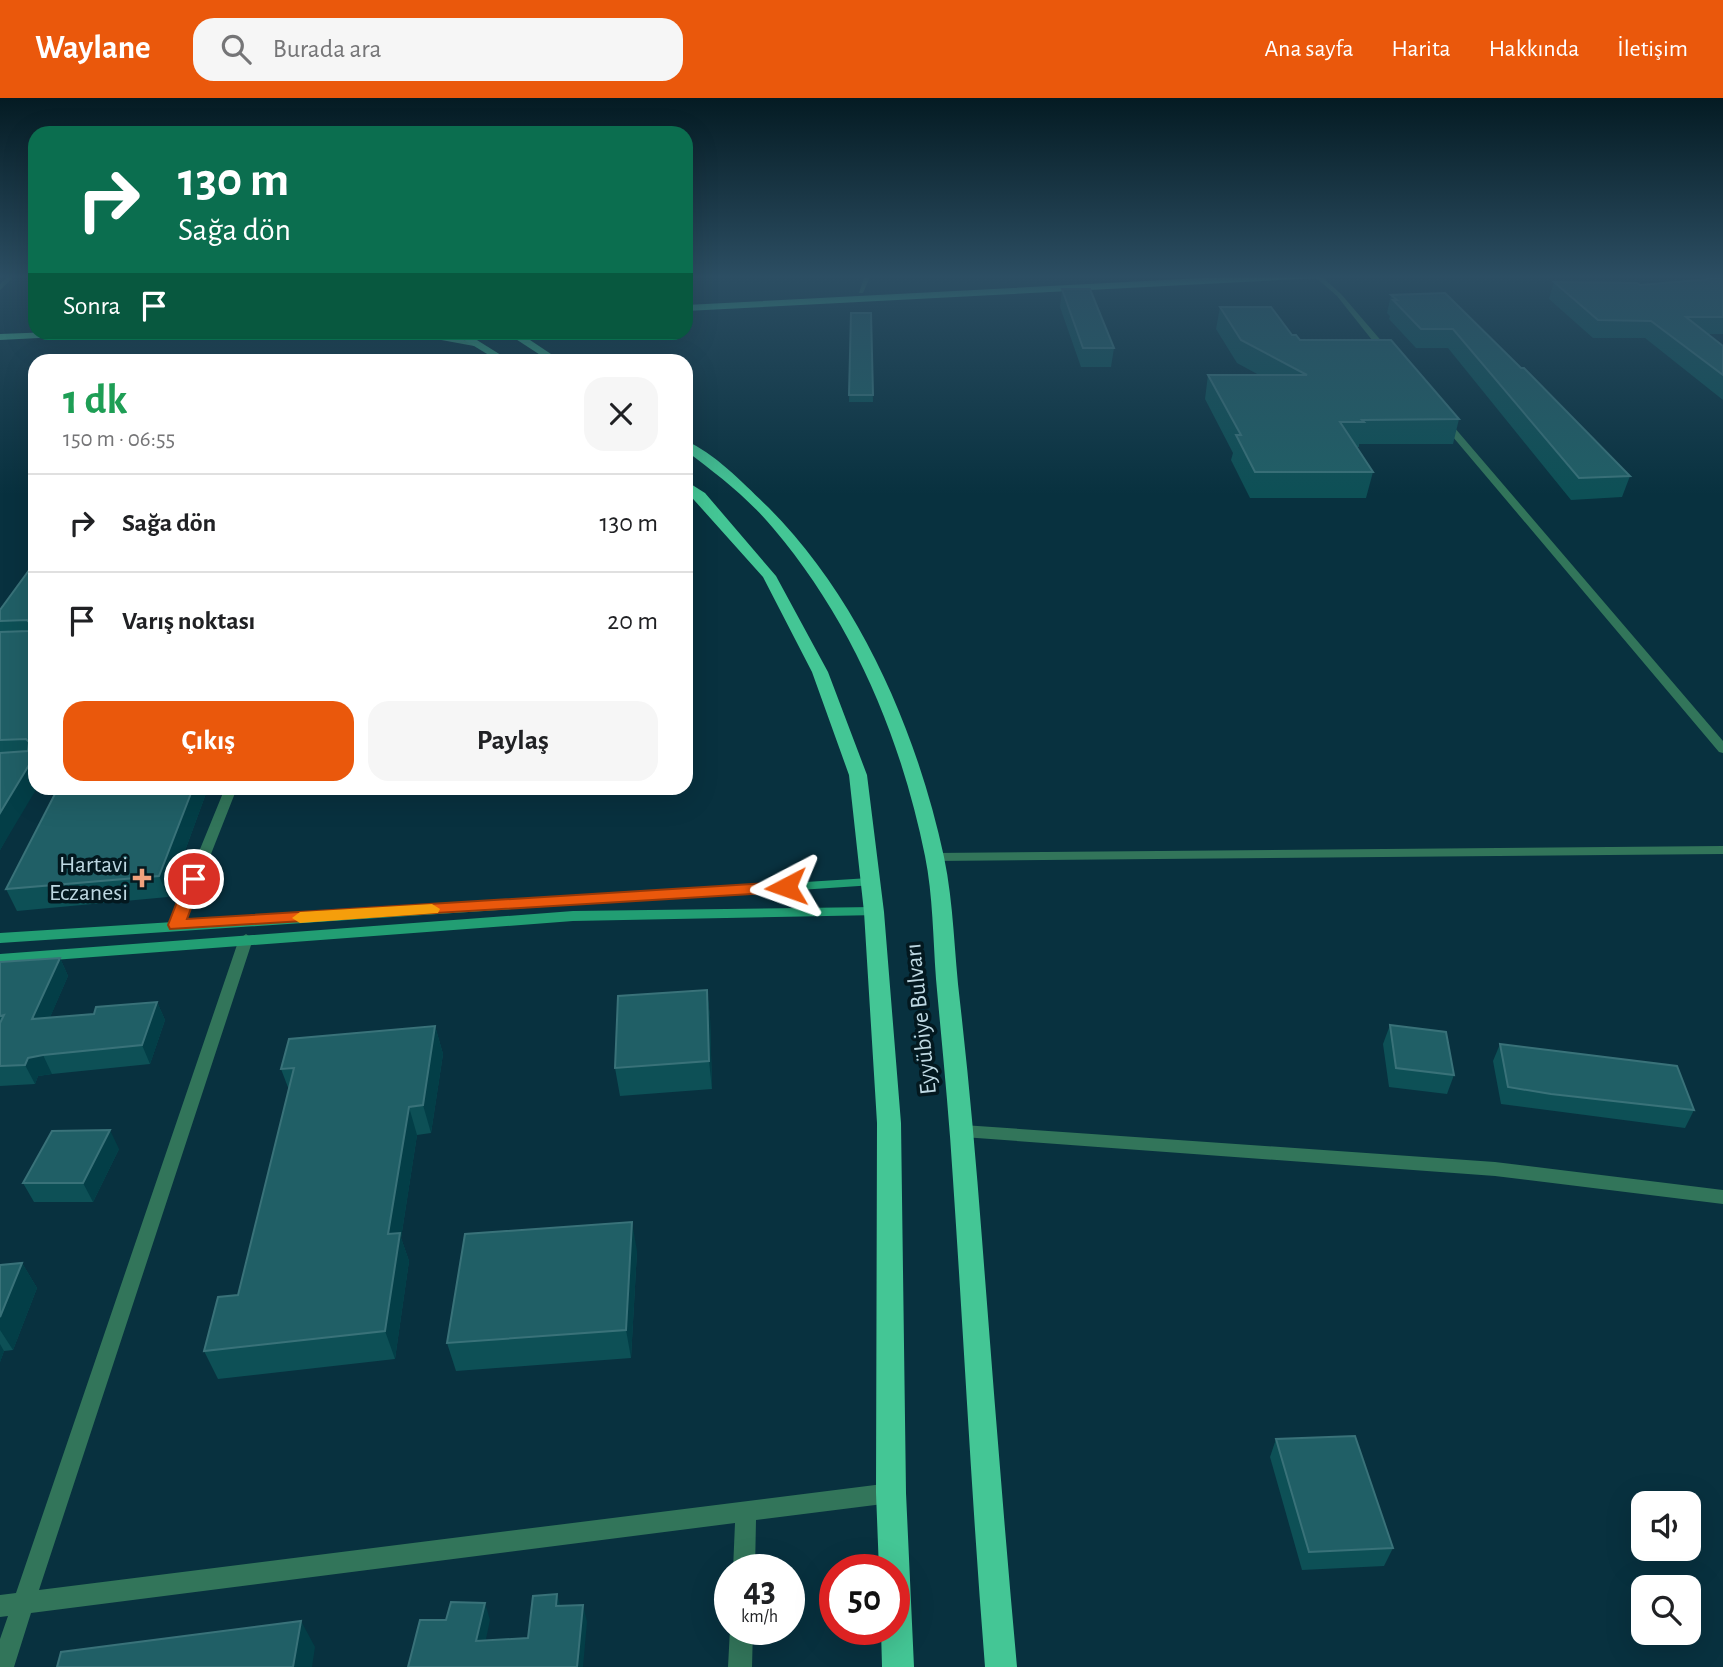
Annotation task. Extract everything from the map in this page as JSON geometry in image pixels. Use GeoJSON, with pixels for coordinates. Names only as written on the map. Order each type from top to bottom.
{"type":"FeatureCollection","features":[{"type":"Feature","properties":{"kind":"highway"},"geometry":{"type":"LineString","coordinates":[[537,349],[545,354]]}},
{"type":"Feature","properties":{"kind":"highway","name":"Eyyübiye Bulvarı"},"geometry":{"type":"LineString","coordinates":[[693,449],[745,491],[817,575],[873,673],[909,762],[934,857],[963,1131],[986,1490],[1001,1667]]}},
{"type":"Feature","properties":{"kind":"highway","name":"Eyyübiye Bulvarı"},"geometry":{"type":"LineString","coordinates":[[693,490],[701,496],[769,576],[820,672],[858,775],[874,912],[889,1123],[893,1554]]}},
{"type":"Feature","properties":{"kind":"highway","name":"Eyyübiye Bulvarı"},"geometry":{"type":"LineString","coordinates":[[897,1645],[898,1667]]}},
{"type":"Feature","properties":{"kind":"main road"},"geometry":{"type":"LineString","coordinates":[[0,938],[869,882]]}},
{"type":"Feature","properties":{"kind":"main road"},"geometry":{"type":"LineString","coordinates":[[0,959],[573,916],[874,912]]}},
{"type":"Feature","properties":{"kind":"street"},"geometry":{"type":"LineString","coordinates":[[1384,348],[1398,365]]}},
{"type":"Feature","properties":{"kind":"street"},"geometry":{"type":"LineString","coordinates":[[1439,415],[1723,749]]}},
{"type":"Feature","properties":{"kind":"street"},"geometry":{"type":"LineString","coordinates":[[176,925],[228,795]]}},
{"type":"Feature","properties":{"kind":"street"},"geometry":{"type":"LineString","coordinates":[[934,857],[1723,850]]}},
{"type":"Feature","properties":{"kind":"street"},"geometry":{"type":"LineString","coordinates":[[2,1667],[11,1604],[246,939]]}},
{"type":"Feature","properties":{"kind":"street"},"geometry":{"type":"LineString","coordinates":[[963,1131],[1496,1169],[1723,1197]]}},
{"type":"Feature","properties":{"kind":"street"},"geometry":{"type":"LineString","coordinates":[[11,1604],[891,1493]]}},
{"type":"Feature","properties":{"kind":"street"},"geometry":{"type":"LineString","coordinates":[[745,1554],[746,1510]]}},
{"type":"Feature","properties":{"kind":"street"},"geometry":{"type":"LineString","coordinates":[[740,1667],[741,1645]]}},
{"type":"Feature","properties":{"kind":"building"},"geometry":{"type":"Polygon","coordinates":[[[850,348],[872,348],[873,395],[849,395],[850,348]]]}},
{"type":"Feature","properties":{"kind":"building"},"geometry":{"type":"Polygon","coordinates":[[[1257,348],[1398,348],[1459,419],[1340,422],[1373,472],[1255,472],[1236,435],[1241,435],[1208,375],[1307,375],[1257,348]]]}},
{"type":"Feature","properties":{"kind":"building"},"geometry":{"type":"Polygon","coordinates":[[[1469,348],[1501,348],[1524,368],[1630,476],[1579,478],[1469,348]]]}},
{"type":"Feature","properties":{"kind":"building"},"geometry":{"type":"Polygon","coordinates":[[[1687,348],[1723,348],[1723,375],[1687,348]]]}},
{"type":"Feature","properties":{"kind":"building"},"geometry":{"type":"Polygon","coordinates":[[[28,572],[28,621],[0,621],[0,610],[28,572]]]}},
{"type":"Feature","properties":{"kind":"building"},"geometry":{"type":"Polygon","coordinates":[[[28,631],[28,741],[0,740],[0,632],[28,631]]]}},
{"type":"Feature","properties":{"kind":"building"},"geometry":{"type":"Polygon","coordinates":[[[28,751],[28,767],[0,813],[0,753],[28,751]]]}},
{"type":"Feature","properties":{"kind":"building"},"geometry":{"type":"Polygon","coordinates":[[[54,795],[190,795],[159,876],[6,889],[54,795]]]}},
{"type":"Feature","properties":{"kind":"building"},"geometry":{"type":"Polygon","coordinates":[[[60,958],[32,1019],[94,1014],[96,1007],[157,1002],[142,1045],[43,1055],[28,1058],[25,1065],[0,1066],[0,1023],[4,1015],[0,1016],[0,962],[60,958]]]}},
{"type":"Feature","properties":{"kind":"building"},"geometry":{"type":"Polygon","coordinates":[[[707,990],[709,1061],[615,1068],[618,996],[707,990]]]}},
{"type":"Feature","properties":{"kind":"building"},"geometry":{"type":"Polygon","coordinates":[[[1390,1025],[1446,1032],[1454,1075],[1396,1068],[1390,1025]]]}},
{"type":"Feature","properties":{"kind":"building"},"geometry":{"type":"Polygon","coordinates":[[[435,1026],[423,1105],[409,1107],[388,1234],[400,1233],[385,1331],[204,1351],[218,1297],[238,1295],[294,1068],[281,1069],[289,1039],[435,1026]]]}},
{"type":"Feature","properties":{"kind":"building"},"geometry":{"type":"Polygon","coordinates":[[[1500,1044],[1677,1066],[1694,1110],[1508,1087],[1500,1044]]]}},
{"type":"Feature","properties":{"kind":"building"},"geometry":{"type":"Polygon","coordinates":[[[110,1130],[83,1183],[23,1183],[52,1131],[110,1130]]]}},
{"type":"Feature","properties":{"kind":"building"},"geometry":{"type":"Polygon","coordinates":[[[632,1222],[626,1330],[447,1343],[465,1234],[632,1222]]]}},
{"type":"Feature","properties":{"kind":"building"},"geometry":{"type":"Polygon","coordinates":[[[22,1263],[0,1317],[0,1265],[22,1263]]]}},
{"type":"Feature","properties":{"kind":"building"},"geometry":{"type":"Polygon","coordinates":[[[1355,1436],[1393,1548],[1309,1552],[1276,1439],[1355,1436]]]}},
{"type":"Feature","properties":{"kind":"building"},"geometry":{"type":"Polygon","coordinates":[[[557,1594],[556,1606],[583,1605],[577,1667],[408,1667],[420,1620],[446,1620],[451,1602],[485,1603],[476,1641],[528,1638],[533,1596],[557,1594]]]}},
{"type":"Feature","properties":{"kind":"building"},"geometry":{"type":"Polygon","coordinates":[[[301,1621],[293,1667],[57,1667],[61,1652],[301,1621]]]}},
{"type":"Feature","properties":{"kind":"slow traffic"},"geometry":{"type":"LineString","coordinates":[[300,918],[432,909]]}},
{"type":"Feature","properties":{"kind":"place","name":"Hartavi Eczanesi"},"geometry":{"type":"Point","coordinates":[142,878]}},
{"type":"Feature","properties":{"kind":"route"},"geometry":{"type":"LineString","coordinates":[[194,879],[176,925],[786,887]]}}]}
